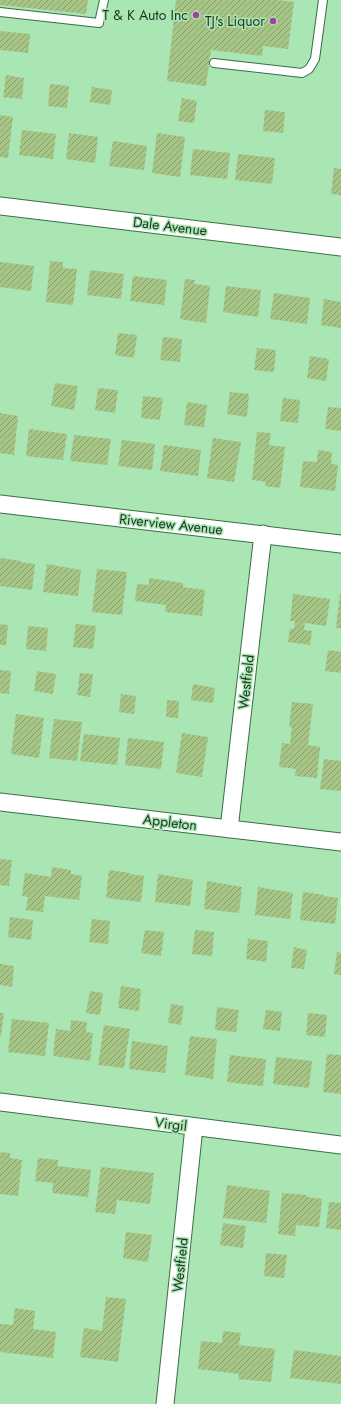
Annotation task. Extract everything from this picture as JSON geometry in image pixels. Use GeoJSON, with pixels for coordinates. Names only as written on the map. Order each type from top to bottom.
{"type":"FeatureCollection","features":[{"type":"Feature","properties":{"kind":"street","name":"Dale Avenue"},"geometry":{"type":"LineString","coordinates":[[0,206],[341,246]]}},
{"type":"Feature","properties":{"kind":"street","name":"Riverview Avenue"},"geometry":{"type":"LineString","coordinates":[[0,504],[341,544]]}},
{"type":"Feature","properties":{"kind":"street","name":"Westfield"},"geometry":{"type":"LineString","coordinates":[[229,829],[263,534]]}},
{"type":"Feature","properties":{"kind":"street","name":"Appleton"},"geometry":{"type":"LineString","coordinates":[[0,802],[341,842]]}},
{"type":"Feature","properties":{"kind":"street","name":"Virgil"},"geometry":{"type":"LineString","coordinates":[[0,1102],[341,1145]]}},
{"type":"Feature","properties":{"kind":"street","name":"Westfield"},"geometry":{"type":"LineString","coordinates":[[165,1404],[194,1126]]}},
{"type":"Feature","properties":{"kind":"lane"},"geometry":{"type":"LineString","coordinates":[[0,12],[11,10],[63,16],[99,24],[104,0]]}},
{"type":"Feature","properties":{"kind":"lane"},"geometry":{"type":"LineString","coordinates":[[214,63],[302,73],[309,69],[315,59],[323,0]]}},
{"type":"Feature","properties":{"kind":"building"},"geometry":{"type":"Polygon","coordinates":[[[0,0],[88,0],[86,14],[0,5],[0,0]]]}},
{"type":"Feature","properties":{"kind":"building"},"geometry":{"type":"Polygon","coordinates":[[[176,0],[277,0],[294,2],[288,49],[263,46],[262,56],[211,50],[206,86],[167,81],[176,0]]]}},
{"type":"Feature","properties":{"kind":"building"},"geometry":{"type":"Polygon","coordinates":[[[0,31],[30,34],[28,53],[0,50],[0,31]]]}},
{"type":"Feature","properties":{"kind":"building"},"geometry":{"type":"Polygon","coordinates":[[[6,75],[24,78],[22,99],[3,97],[6,75]]]}},
{"type":"Feature","properties":{"kind":"building"},"geometry":{"type":"Polygon","coordinates":[[[50,84],[69,86],[67,108],[48,106],[50,84]]]}},
{"type":"Feature","properties":{"kind":"building"},"geometry":{"type":"Polygon","coordinates":[[[92,87],[112,90],[110,105],[90,102],[92,87]]]}},
{"type":"Feature","properties":{"kind":"building"},"geometry":{"type":"Polygon","coordinates":[[[182,98],[197,101],[194,123],[178,121],[182,98]]]}},
{"type":"Feature","properties":{"kind":"building"},"geometry":{"type":"Polygon","coordinates":[[[265,110],[285,112],[283,133],[263,131],[265,110]]]}},
{"type":"Feature","properties":{"kind":"building"},"geometry":{"type":"Polygon","coordinates":[[[0,115],[13,117],[8,158],[0,157],[0,115]]]}},
{"type":"Feature","properties":{"kind":"building"},"geometry":{"type":"Polygon","coordinates":[[[22,130],[56,134],[53,159],[19,155],[22,130]]]}},
{"type":"Feature","properties":{"kind":"building"},"geometry":{"type":"Polygon","coordinates":[[[69,133],[98,137],[95,163],[66,159],[69,133]]]}},
{"type":"Feature","properties":{"kind":"building"},"geometry":{"type":"Polygon","coordinates":[[[157,133],[185,137],[180,177],[152,173],[157,133]]]}},
{"type":"Feature","properties":{"kind":"building"},"geometry":{"type":"Polygon","coordinates":[[[113,141],[147,146],[144,170],[109,166],[113,141]]]}},
{"type":"Feature","properties":{"kind":"building"},"geometry":{"type":"Polygon","coordinates":[[[193,149],[230,153],[227,179],[190,175],[193,149]]]}},
{"type":"Feature","properties":{"kind":"building"},"geometry":{"type":"Polygon","coordinates":[[[238,154],[275,158],[272,184],[235,180],[238,154]]]}},
{"type":"Feature","properties":{"kind":"building"},"geometry":{"type":"Polygon","coordinates":[[[334,168],[341,169],[341,195],[331,194],[334,168]]]}},
{"type":"Feature","properties":{"kind":"building"},"geometry":{"type":"Polygon","coordinates":[[[50,261],[63,262],[63,268],[77,269],[73,305],[46,302],[50,261]]]}},
{"type":"Feature","properties":{"kind":"building"},"geometry":{"type":"Polygon","coordinates":[[[0,262],[34,266],[31,291],[0,287],[0,262]]]}},
{"type":"Feature","properties":{"kind":"building"},"geometry":{"type":"Polygon","coordinates":[[[90,270],[124,274],[121,299],[87,295],[90,270]]]}},
{"type":"Feature","properties":{"kind":"building"},"geometry":{"type":"Polygon","coordinates":[[[133,276],[167,280],[164,305],[130,301],[133,276]]]}},
{"type":"Feature","properties":{"kind":"building"},"geometry":{"type":"Polygon","coordinates":[[[185,279],[195,280],[194,284],[210,286],[206,323],[180,319],[185,279]]]}},
{"type":"Feature","properties":{"kind":"building"},"geometry":{"type":"Polygon","coordinates":[[[226,286],[261,290],[258,317],[223,312],[226,286]]]}},
{"type":"Feature","properties":{"kind":"building"},"geometry":{"type":"Polygon","coordinates":[[[274,293],[310,298],[307,324],[270,319],[274,293]]]}},
{"type":"Feature","properties":{"kind":"building"},"geometry":{"type":"Polygon","coordinates":[[[324,299],[341,302],[341,328],[321,325],[324,299]]]}},
{"type":"Feature","properties":{"kind":"building"},"geometry":{"type":"Polygon","coordinates":[[[118,333],[137,335],[134,358],[115,355],[118,333]]]}},
{"type":"Feature","properties":{"kind":"building"},"geometry":{"type":"Polygon","coordinates":[[[163,337],[182,339],[180,362],[160,360],[163,337]]]}},
{"type":"Feature","properties":{"kind":"building"},"geometry":{"type":"Polygon","coordinates":[[[257,348],[276,350],[274,372],[254,370],[257,348]]]}},
{"type":"Feature","properties":{"kind":"building"},"geometry":{"type":"Polygon","coordinates":[[[310,356],[329,359],[326,381],[307,378],[310,356]]]}},
{"type":"Feature","properties":{"kind":"building"},"geometry":{"type":"Polygon","coordinates":[[[55,383],[78,386],[74,410],[51,406],[55,383]]]}},
{"type":"Feature","properties":{"kind":"building"},"geometry":{"type":"Polygon","coordinates":[[[98,388],[118,390],[115,413],[95,410],[98,388]]]}},
{"type":"Feature","properties":{"kind":"building"},"geometry":{"type":"Polygon","coordinates":[[[230,392],[249,394],[247,417],[227,414],[230,392]]]}},
{"type":"Feature","properties":{"kind":"building"},"geometry":{"type":"Polygon","coordinates":[[[143,396],[163,398],[160,420],[141,418],[143,396]]]}},
{"type":"Feature","properties":{"kind":"building"},"geometry":{"type":"Polygon","coordinates":[[[283,398],[300,400],[298,423],[280,421],[283,398]]]}},
{"type":"Feature","properties":{"kind":"building"},"geometry":{"type":"Polygon","coordinates":[[[187,402],[207,405],[204,427],[184,425],[187,402]]]}},
{"type":"Feature","properties":{"kind":"building"},"geometry":{"type":"Polygon","coordinates":[[[328,407],[341,408],[341,431],[325,429],[328,407]]]}},
{"type":"Feature","properties":{"kind":"building"},"geometry":{"type":"Polygon","coordinates":[[[0,413],[18,416],[14,455],[0,453],[0,413]]]}},
{"type":"Feature","properties":{"kind":"building"},"geometry":{"type":"Polygon","coordinates":[[[29,429],[67,434],[63,460],[26,456],[29,429]]]}},
{"type":"Feature","properties":{"kind":"building"},"geometry":{"type":"Polygon","coordinates":[[[257,432],[271,433],[269,445],[285,447],[280,488],[265,486],[266,482],[252,480],[257,432]]]}},
{"type":"Feature","properties":{"kind":"building"},"geometry":{"type":"Polygon","coordinates":[[[74,435],[111,439],[107,465],[70,461],[74,435]]]}},
{"type":"Feature","properties":{"kind":"building"},"geometry":{"type":"Polygon","coordinates":[[[213,438],[241,442],[234,482],[207,478],[213,438]]]}},
{"type":"Feature","properties":{"kind":"building"},"geometry":{"type":"Polygon","coordinates":[[[122,440],[155,444],[152,470],[118,466],[122,440]]]}},
{"type":"Feature","properties":{"kind":"building"},"geometry":{"type":"Polygon","coordinates":[[[164,445],[201,450],[198,476],[160,471],[164,445]]]}},
{"type":"Feature","properties":{"kind":"building"},"geometry":{"type":"Polygon","coordinates":[[[318,450],[332,452],[331,464],[338,465],[335,491],[300,487],[303,461],[317,462],[318,450]]]}},
{"type":"Feature","properties":{"kind":"building"},"geometry":{"type":"Polygon","coordinates":[[[0,558],[35,564],[32,590],[0,586],[0,558]]]}},
{"type":"Feature","properties":{"kind":"building"},"geometry":{"type":"Polygon","coordinates":[[[47,564],[81,570],[78,596],[43,592],[47,564]]]}},
{"type":"Feature","properties":{"kind":"building"},"geometry":{"type":"Polygon","coordinates":[[[97,569],[127,572],[122,615],[92,612],[97,569]]]}},
{"type":"Feature","properties":{"kind":"building"},"geometry":{"type":"Polygon","coordinates":[[[149,578],[183,583],[183,587],[205,590],[202,616],[165,612],[166,605],[135,601],[137,584],[149,585],[149,578]]]}},
{"type":"Feature","properties":{"kind":"building"},"geometry":{"type":"Polygon","coordinates":[[[293,594],[330,599],[326,626],[305,623],[304,630],[312,631],[310,645],[288,642],[290,628],[294,629],[295,621],[290,621],[293,594]]]}},
{"type":"Feature","properties":{"kind":"building"},"geometry":{"type":"Polygon","coordinates":[[[340,594],[341,628],[336,628],[340,594]]]}},
{"type":"Feature","properties":{"kind":"building"},"geometry":{"type":"Polygon","coordinates":[[[0,624],[8,625],[6,645],[0,645],[0,624]]]}},
{"type":"Feature","properties":{"kind":"building"},"geometry":{"type":"Polygon","coordinates":[[[76,624],[96,626],[93,649],[73,647],[76,624]]]}},
{"type":"Feature","properties":{"kind":"building"},"geometry":{"type":"Polygon","coordinates":[[[28,626],[48,628],[46,651],[26,649],[28,626]]]}},
{"type":"Feature","properties":{"kind":"building"},"geometry":{"type":"Polygon","coordinates":[[[328,650],[341,652],[341,673],[325,671],[328,650]]]}},
{"type":"Feature","properties":{"kind":"building"},"geometry":{"type":"Polygon","coordinates":[[[0,670],[11,671],[9,694],[0,693],[0,670]]]}},
{"type":"Feature","properties":{"kind":"building"},"geometry":{"type":"Polygon","coordinates":[[[37,671],[56,674],[53,694],[34,691],[37,671]]]}},
{"type":"Feature","properties":{"kind":"building"},"geometry":{"type":"Polygon","coordinates":[[[80,673],[93,674],[90,697],[77,695],[80,673]]]}},
{"type":"Feature","properties":{"kind":"building"},"geometry":{"type":"Polygon","coordinates":[[[193,684],[215,688],[213,703],[191,700],[193,684]]]}},
{"type":"Feature","properties":{"kind":"building"},"geometry":{"type":"Polygon","coordinates":[[[121,694],[136,696],[134,714],[119,712],[121,694]]]}},
{"type":"Feature","properties":{"kind":"building"},"geometry":{"type":"Polygon","coordinates":[[[167,700],[179,701],[178,718],[166,717],[167,700]]]}},
{"type":"Feature","properties":{"kind":"building"},"geometry":{"type":"Polygon","coordinates":[[[292,702],[313,704],[308,745],[320,747],[317,778],[295,776],[296,769],[279,767],[282,743],[290,744],[292,727],[289,727],[292,702]]]}},
{"type":"Feature","properties":{"kind":"building"},"geometry":{"type":"Polygon","coordinates":[[[16,714],[44,718],[39,758],[11,754],[16,714]]]}},
{"type":"Feature","properties":{"kind":"building"},"geometry":{"type":"Polygon","coordinates":[[[54,719],[82,722],[77,761],[49,758],[54,719]]]}},
{"type":"Feature","properties":{"kind":"building"},"geometry":{"type":"Polygon","coordinates":[[[182,733],[208,737],[202,777],[176,773],[182,733]]]}},
{"type":"Feature","properties":{"kind":"building"},"geometry":{"type":"Polygon","coordinates":[[[84,734],[120,738],[117,765],[80,761],[84,734]]]}},
{"type":"Feature","properties":{"kind":"building"},"geometry":{"type":"Polygon","coordinates":[[[128,738],[164,742],[161,769],[125,765],[128,738]]]}},
{"type":"Feature","properties":{"kind":"building"},"geometry":{"type":"Polygon","coordinates":[[[324,759],[341,761],[341,791],[320,789],[324,759]]]}},
{"type":"Feature","properties":{"kind":"building"},"geometry":{"type":"Polygon","coordinates":[[[0,859],[12,860],[9,886],[0,885],[0,859]]]}},
{"type":"Feature","properties":{"kind":"building"},"geometry":{"type":"Polygon","coordinates":[[[52,867],[71,870],[71,874],[82,876],[79,900],[45,896],[43,912],[26,910],[28,897],[22,896],[25,873],[51,877],[52,867]]]}},
{"type":"Feature","properties":{"kind":"building"},"geometry":{"type":"Polygon","coordinates":[[[109,870],[144,876],[141,902],[106,898],[109,870]]]}},
{"type":"Feature","properties":{"kind":"building"},"geometry":{"type":"Polygon","coordinates":[[[158,874],[193,880],[190,906],[155,902],[158,874]]]}},
{"type":"Feature","properties":{"kind":"building"},"geometry":{"type":"Polygon","coordinates":[[[207,881],[242,887],[239,913],[204,909],[207,881]]]}},
{"type":"Feature","properties":{"kind":"building"},"geometry":{"type":"Polygon","coordinates":[[[258,887],[293,893],[290,919],[255,915],[258,887]]]}},
{"type":"Feature","properties":{"kind":"building"},"geometry":{"type":"Polygon","coordinates":[[[303,892],[338,898],[335,924],[300,920],[303,892]]]}},
{"type":"Feature","properties":{"kind":"building"},"geometry":{"type":"Polygon","coordinates":[[[10,917],[33,920],[31,940],[8,937],[10,917]]]}},
{"type":"Feature","properties":{"kind":"building"},"geometry":{"type":"Polygon","coordinates":[[[92,919],[110,921],[108,944],[89,942],[92,919]]]}},
{"type":"Feature","properties":{"kind":"building"},"geometry":{"type":"Polygon","coordinates":[[[145,930],[164,932],[161,956],[141,953],[145,930]]]}},
{"type":"Feature","properties":{"kind":"building"},"geometry":{"type":"Polygon","coordinates":[[[195,930],[214,932],[212,956],[192,954],[195,930]]]}},
{"type":"Feature","properties":{"kind":"building"},"geometry":{"type":"Polygon","coordinates":[[[248,939],[268,941],[266,962],[246,959],[248,939]]]}},
{"type":"Feature","properties":{"kind":"building"},"geometry":{"type":"Polygon","coordinates":[[[294,947],[307,950],[304,969],[291,968],[294,947]]]}},
{"type":"Feature","properties":{"kind":"building"},"geometry":{"type":"Polygon","coordinates":[[[337,952],[341,953],[341,975],[334,974],[337,952]]]}},
{"type":"Feature","properties":{"kind":"building"},"geometry":{"type":"Polygon","coordinates":[[[0,964],[14,966],[12,987],[0,985],[0,964]]]}},
{"type":"Feature","properties":{"kind":"building"},"geometry":{"type":"Polygon","coordinates":[[[121,986],[141,989],[139,1011],[118,1008],[121,986]]]}},
{"type":"Feature","properties":{"kind":"building"},"geometry":{"type":"Polygon","coordinates":[[[90,991],[103,993],[100,1015],[86,1013],[90,991]]]}},
{"type":"Feature","properties":{"kind":"building"},"geometry":{"type":"Polygon","coordinates":[[[171,1004],[184,1006],[181,1025],[168,1023],[171,1004]]]}},
{"type":"Feature","properties":{"kind":"building"},"geometry":{"type":"Polygon","coordinates":[[[217,1007],[239,1010],[236,1032],[215,1030],[217,1007]]]}},
{"type":"Feature","properties":{"kind":"building"},"geometry":{"type":"Polygon","coordinates":[[[266,1010],[282,1012],[280,1031],[263,1029],[266,1010]]]}},
{"type":"Feature","properties":{"kind":"building"},"geometry":{"type":"Polygon","coordinates":[[[0,1013],[4,1013],[1,1036],[0,1036],[0,1013]]]}},
{"type":"Feature","properties":{"kind":"building"},"geometry":{"type":"Polygon","coordinates":[[[308,1013],[327,1015],[325,1037],[306,1035],[308,1013]]]}},
{"type":"Feature","properties":{"kind":"building"},"geometry":{"type":"Polygon","coordinates":[[[12,1019],[49,1023],[45,1056],[8,1052],[12,1019]]]}},
{"type":"Feature","properties":{"kind":"building"},"geometry":{"type":"Polygon","coordinates":[[[71,1020],[87,1022],[86,1032],[93,1033],[90,1061],[53,1056],[56,1029],[70,1031],[71,1020]]]}},
{"type":"Feature","properties":{"kind":"building"},"geometry":{"type":"Polygon","coordinates":[[[104,1025],[130,1029],[124,1068],[98,1065],[104,1025]]]}},
{"type":"Feature","properties":{"kind":"building"},"geometry":{"type":"Polygon","coordinates":[[[190,1036],[217,1039],[213,1079],[185,1075],[190,1036]]]}},
{"type":"Feature","properties":{"kind":"building"},"geometry":{"type":"Polygon","coordinates":[[[132,1041],[168,1046],[165,1073],[129,1069],[132,1041]]]}},
{"type":"Feature","properties":{"kind":"building"},"geometry":{"type":"Polygon","coordinates":[[[327,1054],[341,1055],[341,1094],[323,1092],[327,1054]]]}},
{"type":"Feature","properties":{"kind":"building"},"geometry":{"type":"Polygon","coordinates":[[[230,1055],[266,1059],[263,1086],[227,1082],[230,1055]]]}},
{"type":"Feature","properties":{"kind":"building"},"geometry":{"type":"Polygon","coordinates":[[[276,1057],[312,1061],[309,1088],[273,1084],[276,1057]]]}},
{"type":"Feature","properties":{"kind":"building"},"geometry":{"type":"Polygon","coordinates":[[[0,1152],[10,1153],[10,1158],[22,1160],[18,1196],[0,1194],[0,1152]]]}},
{"type":"Feature","properties":{"kind":"building"},"geometry":{"type":"Polygon","coordinates":[[[38,1158],[58,1160],[58,1166],[91,1170],[88,1197],[52,1193],[53,1183],[35,1181],[38,1158]]]}},
{"type":"Feature","properties":{"kind":"building"},"geometry":{"type":"Polygon","coordinates":[[[101,1167],[154,1173],[150,1204],[117,1200],[115,1214],[95,1212],[101,1167]]]}},
{"type":"Feature","properties":{"kind":"building"},"geometry":{"type":"Polygon","coordinates":[[[227,1185],[270,1191],[266,1223],[223,1218],[227,1185]]]}},
{"type":"Feature","properties":{"kind":"building"},"geometry":{"type":"Polygon","coordinates":[[[282,1193],[307,1195],[307,1197],[322,1199],[319,1227],[296,1225],[295,1236],[278,1234],[282,1193]]]}},
{"type":"Feature","properties":{"kind":"building"},"geometry":{"type":"Polygon","coordinates":[[[329,1202],[341,1203],[341,1230],[326,1228],[329,1202]]]}},
{"type":"Feature","properties":{"kind":"building"},"geometry":{"type":"Polygon","coordinates":[[[223,1223],[246,1226],[243,1248],[220,1245],[223,1223]]]}},
{"type":"Feature","properties":{"kind":"building"},"geometry":{"type":"Polygon","coordinates":[[[126,1232],[152,1235],[148,1262],[123,1258],[126,1232]]]}},
{"type":"Feature","properties":{"kind":"building"},"geometry":{"type":"Polygon","coordinates":[[[266,1253],[287,1255],[284,1278],[264,1276],[266,1253]]]}},
{"type":"Feature","properties":{"kind":"building"},"geometry":{"type":"Polygon","coordinates":[[[106,1297],[126,1299],[118,1362],[80,1357],[84,1328],[102,1331],[106,1297]]]}},
{"type":"Feature","properties":{"kind":"building"},"geometry":{"type":"Polygon","coordinates":[[[15,1308],[35,1311],[33,1329],[56,1332],[53,1358],[0,1352],[0,1324],[13,1325],[15,1308]]]}},
{"type":"Feature","properties":{"kind":"building"},"geometry":{"type":"Polygon","coordinates":[[[223,1331],[241,1333],[239,1345],[275,1349],[271,1382],[238,1379],[239,1374],[198,1369],[201,1341],[222,1343],[223,1331]]]}},
{"type":"Feature","properties":{"kind":"building"},"geometry":{"type":"Polygon","coordinates":[[[294,1350],[341,1356],[341,1384],[290,1378],[294,1350]]]}},
{"type":"Feature","properties":{"kind":"place","name":"T & K Auto Inc"},"geometry":{"type":"Point","coordinates":[196,15]}},
{"type":"Feature","properties":{"kind":"place","name":"TJ's Liquor"},"geometry":{"type":"Point","coordinates":[273,21]}}]}
